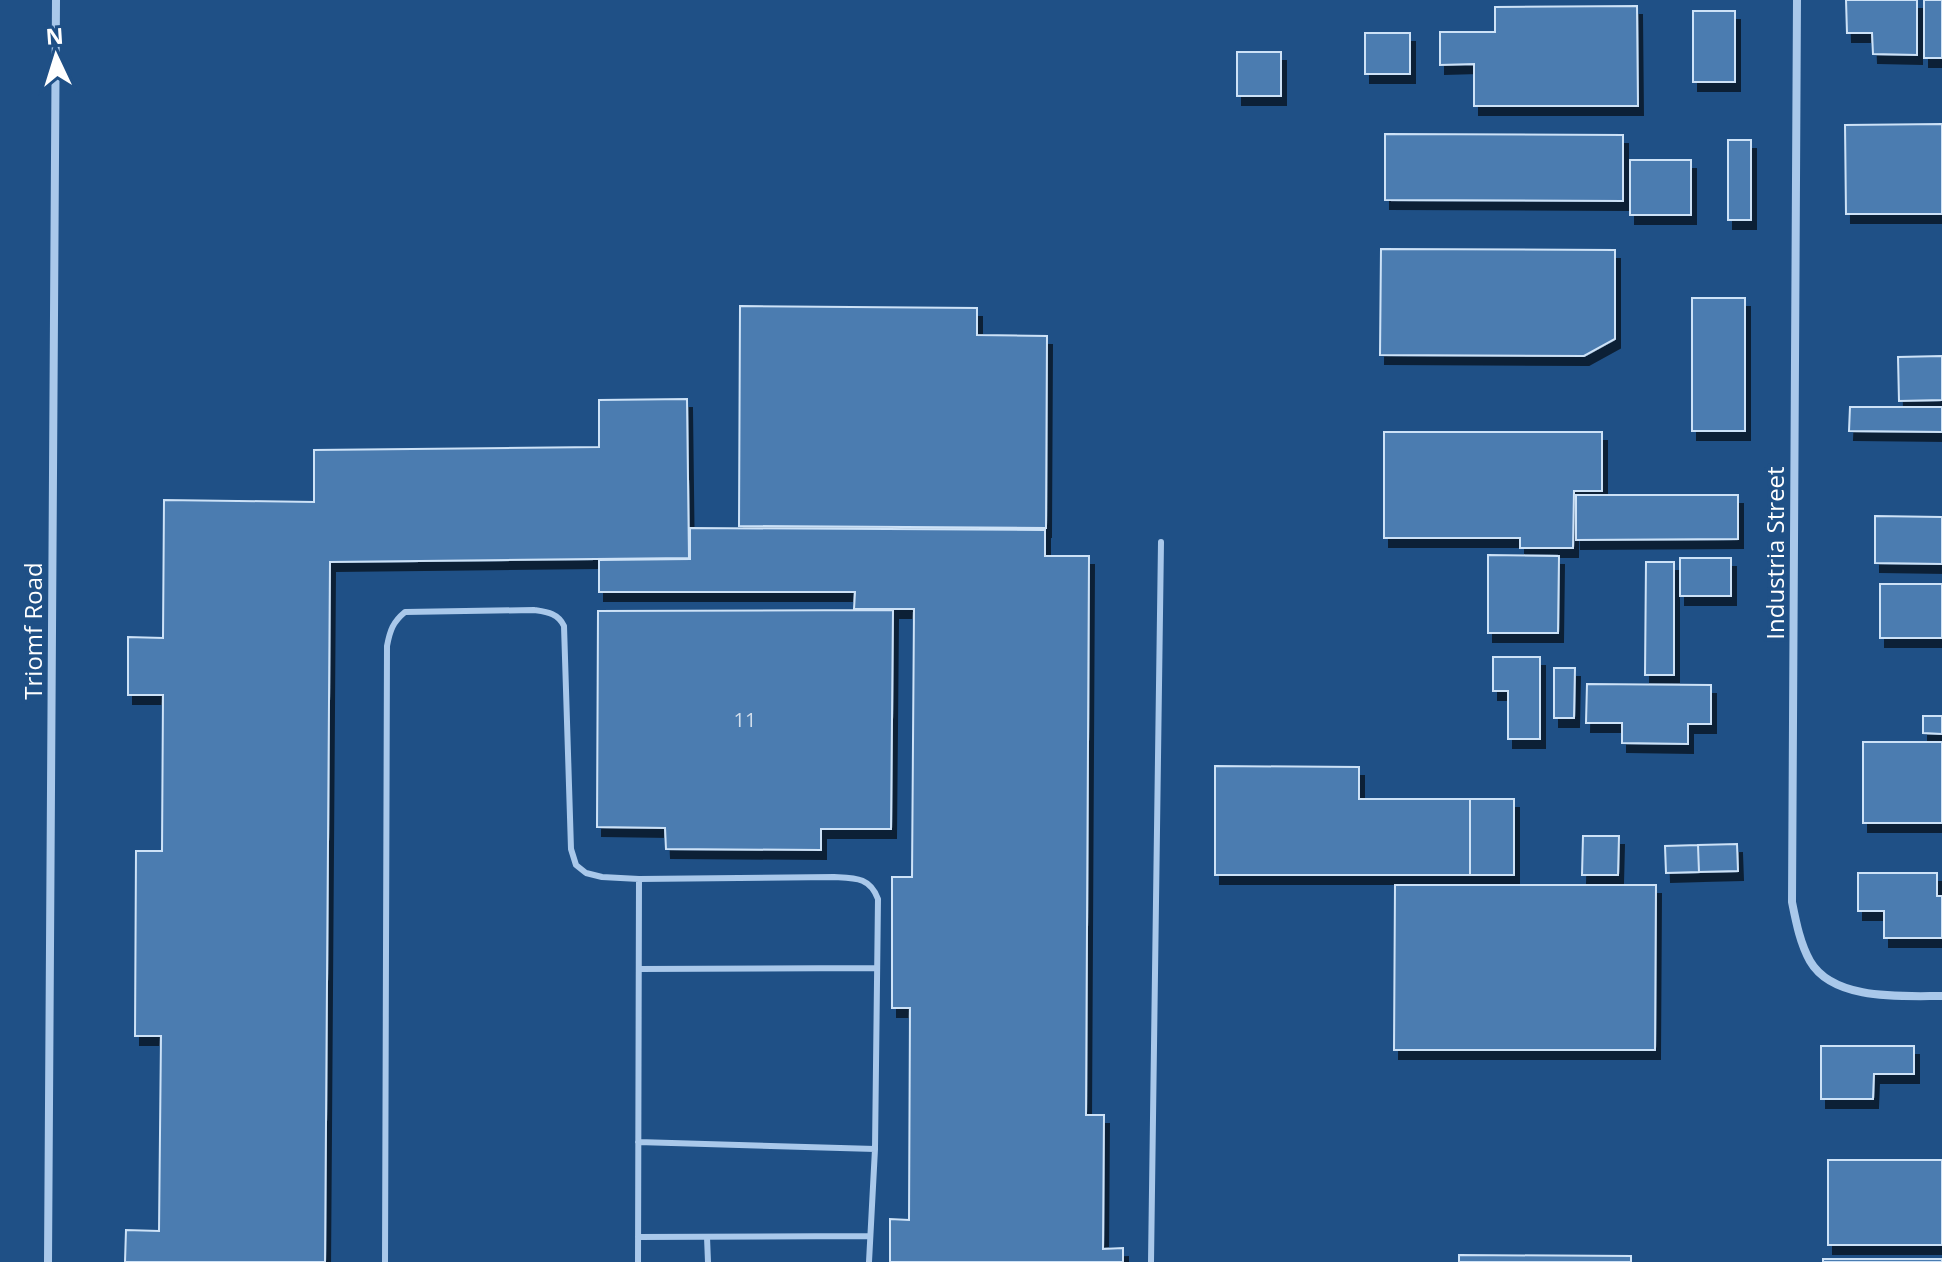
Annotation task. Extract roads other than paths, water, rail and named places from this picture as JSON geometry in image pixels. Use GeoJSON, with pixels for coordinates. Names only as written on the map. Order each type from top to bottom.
{"type":"FeatureCollection","features":[{"type":"Feature","properties":{"kind":"street","name":"Triomf Road"},"geometry":{"type":"LineString","coordinates":[[48,1262],[56,0]]}},
{"type":"Feature","properties":{"kind":"street","name":"Industria Street"},"geometry":{"type":"LineString","coordinates":[[1797,0],[1792,902],[1798,930],[1811,963],[1828,980],[1845,989],[1942,996]]}},
{"type":"Feature","properties":{"kind":"lane"},"geometry":{"type":"LineString","coordinates":[[1151,1262],[1161,542]]}},
{"type":"Feature","properties":{"kind":"lane"},"geometry":{"type":"LineString","coordinates":[[385,1262],[387,646],[394,620],[405,612],[432,610],[534,610],[551,613],[561,619],[565,637],[571,849],[576,865],[586,873],[639,879],[834,877],[865,881],[874,888],[878,899],[875,1149],[869,1262]]}},
{"type":"Feature","properties":{"kind":"lane"},"geometry":{"type":"LineString","coordinates":[[638,1262],[639,879]]}},
{"type":"Feature","properties":{"kind":"lane"},"geometry":{"type":"LineString","coordinates":[[639,969],[877,968]]}},
{"type":"Feature","properties":{"kind":"lane"},"geometry":{"type":"LineString","coordinates":[[638,1142],[875,1149]]}},
{"type":"Feature","properties":{"kind":"lane"},"geometry":{"type":"LineString","coordinates":[[638,1237],[870,1236]]}},
{"type":"Feature","properties":{"kind":"lane"},"geometry":{"type":"LineString","coordinates":[[707,1237],[708,1262]]}}]}
